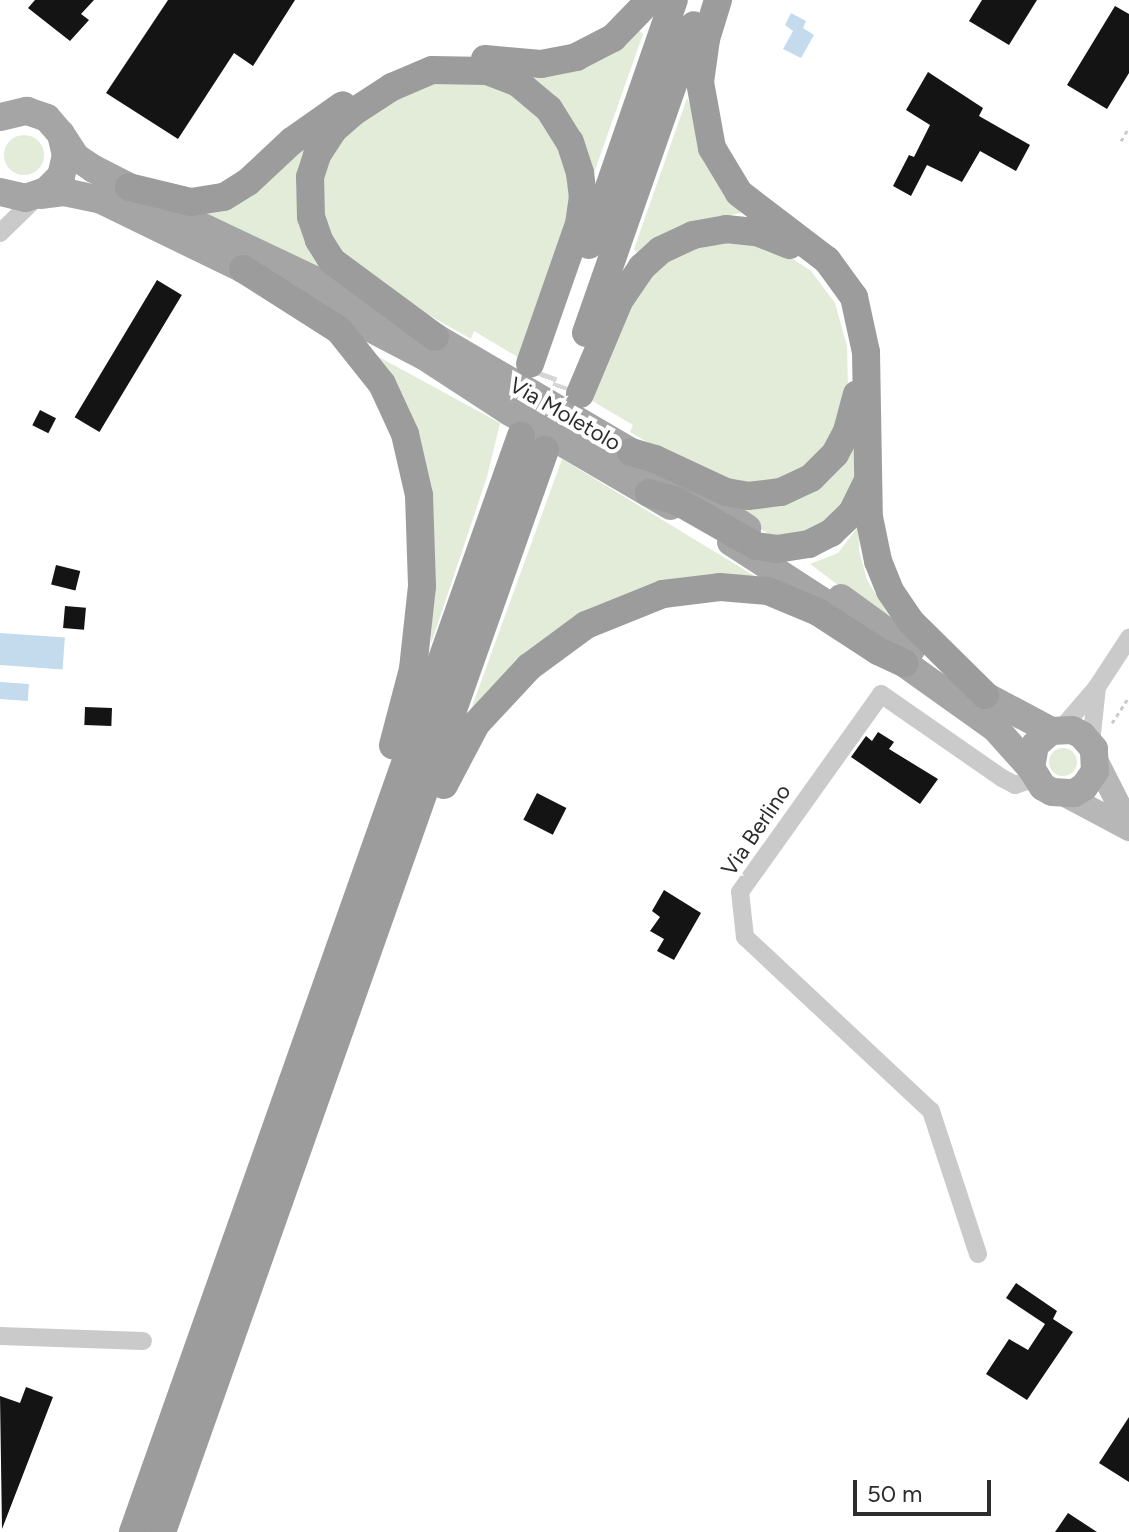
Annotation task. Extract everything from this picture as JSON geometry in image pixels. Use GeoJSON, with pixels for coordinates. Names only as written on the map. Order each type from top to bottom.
{"type":"FeatureCollection","features":[{"type":"Feature","properties":{"kind":"highway"},"geometry":{"type":"LineString","coordinates":[[129,187],[191,202],[224,197],[248,182],[320,120],[401,70],[446,58],[533,64],[567,60],[613,38],[650,0]]}},
{"type":"Feature","properties":{"kind":"highway"},"geometry":{"type":"LineString","coordinates":[[555,379],[674,0]]}},
{"type":"Feature","properties":{"kind":"highway"},"geometry":{"type":"LineString","coordinates":[[555,379],[702,0]]}},
{"type":"Feature","properties":{"kind":"highway"},"geometry":{"type":"LineString","coordinates":[[718,0],[701,67],[700,98],[707,132],[720,165],[739,193],[827,260],[854,297],[866,352],[870,529],[890,591],[919,633],[985,695]]}},
{"type":"Feature","properties":{"kind":"highway"},"geometry":{"type":"LineString","coordinates":[[435,337],[332,261],[313,225],[310,177],[317,155],[333,130],[373,98],[432,70],[480,70],[513,80],[549,109],[570,142],[580,173],[583,196],[555,379]]}},
{"type":"Feature","properties":{"kind":"highway"},"geometry":{"type":"LineString","coordinates":[[555,379],[606,328],[627,288],[655,255],[676,242],[726,229],[757,232],[793,247],[829,277],[849,316],[857,380],[855,405],[847,431],[824,467],[789,489],[748,496],[712,488],[670,465],[623,458]]}},
{"type":"Feature","properties":{"kind":"highway"},"geometry":{"type":"LineString","coordinates":[[243,269],[329,321],[372,369],[405,434],[415,473],[421,518],[421,606],[410,681],[390,757],[317,969],[305,1048]]}},
{"type":"Feature","properties":{"kind":"highway"},"geometry":{"type":"LineString","coordinates":[[133,1532],[501,493],[533,443],[517,531],[162,1532]]}},
{"type":"Feature","properties":{"kind":"highway"},"geometry":{"type":"LineString","coordinates":[[649,493],[677,501],[756,546],[777,549],[816,541],[845,521],[862,496],[868,466]]}},
{"type":"Feature","properties":{"kind":"highway"},"geometry":{"type":"LineString","coordinates":[[368,953],[408,884],[443,789],[469,734],[529,667],[586,625],[663,594],[705,588],[745,588],[768,591],[806,605],[878,651],[904,663]]}},
{"type":"Feature","properties":{"kind":"main road","name":"Via Moletolo"},"geometry":{"type":"LineString","coordinates":[[6,112],[41,114],[84,164],[156,205],[435,337],[462,366]]}},
{"type":"Feature","properties":{"kind":"main road"},"geometry":{"type":"LineString","coordinates":[[40,195],[52,187],[64,169],[66,148],[61,134]]}},
{"type":"Feature","properties":{"kind":"main road","name":"Via Moletolo"},"geometry":{"type":"LineString","coordinates":[[0,192],[19,198],[64,192],[101,200],[243,269],[274,278],[462,366],[777,549],[909,647],[1008,711],[1056,730],[1072,730],[1097,745],[1129,827]]}},
{"type":"Feature","properties":{"kind":"main road","name":"Via Moletolo"},"geometry":{"type":"LineString","coordinates":[[623,458],[649,493],[796,581],[884,643],[904,663],[995,728],[1043,787],[1129,827]]}},
{"type":"Feature","properties":{"kind":"main road"},"geometry":{"type":"LineString","coordinates":[[1033,773],[1035,745],[1056,730]]}},
{"type":"Feature","properties":{"kind":"main road"},"geometry":{"type":"LineString","coordinates":[[1063,794],[1084,787],[1095,771],[1097,745]]}},
{"type":"Feature","properties":{"kind":"street"},"geometry":{"type":"LineString","coordinates":[[0,233],[40,195]]}},
{"type":"Feature","properties":{"kind":"street"},"geometry":{"type":"LineString","coordinates":[[1056,730],[1097,687],[1129,638]]}},
{"type":"Feature","properties":{"kind":"street"},"geometry":{"type":"LineString","coordinates":[[1097,687],[1097,745]]}},
{"type":"Feature","properties":{"kind":"street","name":"Via Berlino"},"geometry":{"type":"LineString","coordinates":[[978,1254],[931,1111],[745,937],[740,892],[881,694],[1015,785],[1033,773]]}},
{"type":"Feature","properties":{"kind":"street"},"geometry":{"type":"LineString","coordinates":[[0,1336],[143,1341]]}},
{"type":"Feature","properties":{"kind":"path"},"geometry":{"type":"LineString","coordinates":[[1121,141],[1129,127]]}},
{"type":"Feature","properties":{"kind":"path"},"geometry":{"type":"LineString","coordinates":[[1097,745],[1129,697]]}},
{"type":"Feature","properties":{"kind":"green space"},"geometry":{"type":"Polygon","coordinates":[[[640,31],[643,34],[594,173],[527,74],[640,31]]]}},
{"type":"Feature","properties":{"kind":"green space"},"geometry":{"type":"Polygon","coordinates":[[[467,77],[528,102],[568,161],[571,213],[521,359],[474,331],[471,339],[376,285],[337,255],[317,195],[334,144],[408,87],[467,77]]]}},
{"type":"Feature","properties":{"kind":"green space"},"geometry":{"type":"Polygon","coordinates":[[[687,98],[741,213],[699,222],[636,252],[634,249],[687,98]]]}},
{"type":"Feature","properties":{"kind":"green space"},"geometry":{"type":"Polygon","coordinates":[[[24,135],[38,141],[44,155],[38,169],[24,175],[10,169],[4,155],[10,141],[24,135]]]}},
{"type":"Feature","properties":{"kind":"green space"},"geometry":{"type":"Polygon","coordinates":[[[309,140],[319,267],[200,212],[309,140]]]}},
{"type":"Feature","properties":{"kind":"green space"},"geometry":{"type":"Polygon","coordinates":[[[716,238],[781,251],[811,271],[835,303],[847,346],[848,390],[842,421],[809,467],[754,487],[696,471],[630,432],[633,425],[589,399],[615,327],[656,265],[716,238]]]}},
{"type":"Feature","properties":{"kind":"green space"},"geometry":{"type":"Polygon","coordinates":[[[377,356],[500,423],[487,477],[431,644],[432,586],[377,356]]]}},
{"type":"Feature","properties":{"kind":"green space"},"geometry":{"type":"Polygon","coordinates":[[[856,441],[854,491],[818,530],[773,537],[731,509],[856,441]]]}},
{"type":"Feature","properties":{"kind":"green space"},"geometry":{"type":"Polygon","coordinates":[[[562,459],[763,581],[663,585],[470,712],[562,459]]]}},
{"type":"Feature","properties":{"kind":"green space"},"geometry":{"type":"Polygon","coordinates":[[[860,524],[859,550],[867,580],[897,629],[810,564],[838,553],[860,524]]]}},
{"type":"Feature","properties":{"kind":"green space"},"geometry":{"type":"Polygon","coordinates":[[[1063,748],[1073,752],[1077,762],[1073,772],[1063,776],[1053,772],[1049,762],[1053,752],[1063,748]]]}},
{"type":"Feature","properties":{"kind":"water"},"geometry":{"type":"Polygon","coordinates":[[[791,13],[806,21],[803,28],[814,35],[801,58],[783,49],[793,31],[785,25],[791,13]]]}},
{"type":"Feature","properties":{"kind":"water"},"geometry":{"type":"Polygon","coordinates":[[[0,633],[65,638],[63,669],[0,665],[0,633]]]}},
{"type":"Feature","properties":{"kind":"water"},"geometry":{"type":"Polygon","coordinates":[[[0,682],[29,684],[28,701],[0,699],[0,682]]]}},
{"type":"Feature","properties":{"kind":"building"},"geometry":{"type":"Polygon","coordinates":[[[35,0],[94,0],[81,14],[89,20],[70,41],[28,8],[35,0]]]}},
{"type":"Feature","properties":{"kind":"building"},"geometry":{"type":"Polygon","coordinates":[[[168,0],[295,0],[253,66],[234,53],[178,139],[106,93],[168,0]]]}},
{"type":"Feature","properties":{"kind":"building"},"geometry":{"type":"Polygon","coordinates":[[[982,0],[1037,0],[1009,45],[969,21],[982,0]]]}},
{"type":"Feature","properties":{"kind":"building"},"geometry":{"type":"Polygon","coordinates":[[[1115,6],[1129,14],[1129,73],[1107,109],[1067,85],[1115,6]]]}},
{"type":"Feature","properties":{"kind":"building"},"geometry":{"type":"Polygon","coordinates":[[[928,72],[983,108],[979,116],[1030,145],[1016,171],[980,151],[962,182],[927,165],[911,196],[893,186],[909,155],[914,157],[930,125],[906,110],[928,72]]]}},
{"type":"Feature","properties":{"kind":"building"},"geometry":{"type":"Polygon","coordinates":[[[157,280],[182,295],[99,432],[75,417],[157,280]]]}},
{"type":"Feature","properties":{"kind":"building"},"geometry":{"type":"Polygon","coordinates":[[[40,410],[56,418],[48,433],[32,425],[40,410]]]}},
{"type":"Feature","properties":{"kind":"building"},"geometry":{"type":"Polygon","coordinates":[[[56,565],[80,571],[75,590],[51,584],[56,565]]]}},
{"type":"Feature","properties":{"kind":"building"},"geometry":{"type":"Polygon","coordinates":[[[65,606],[86,608],[84,630],[63,628],[65,606]]]}},
{"type":"Feature","properties":{"kind":"building"},"geometry":{"type":"Polygon","coordinates":[[[85,707],[112,708],[111,726],[84,725],[85,707]]]}},
{"type":"Feature","properties":{"kind":"building"},"geometry":{"type":"Polygon","coordinates":[[[878,732],[894,742],[889,749],[938,779],[920,804],[851,757],[866,736],[872,741],[878,732]]]}},
{"type":"Feature","properties":{"kind":"building"},"geometry":{"type":"Polygon","coordinates":[[[537,793],[566,808],[553,835],[523,820],[537,793]]]}},
{"type":"Feature","properties":{"kind":"building"},"geometry":{"type":"Polygon","coordinates":[[[664,890],[701,913],[674,960],[657,951],[664,939],[650,931],[660,917],[652,911],[664,890]]]}},
{"type":"Feature","properties":{"kind":"building"},"geometry":{"type":"Polygon","coordinates":[[[1016,1283],[1057,1311],[1053,1319],[1073,1332],[1027,1400],[986,1374],[1009,1339],[1028,1350],[1045,1324],[1006,1298],[1016,1283]]]}},
{"type":"Feature","properties":{"kind":"building"},"geometry":{"type":"Polygon","coordinates":[[[26,1387],[53,1397],[2,1529],[0,1396],[20,1403],[26,1387]]]}},
{"type":"Feature","properties":{"kind":"building"},"geometry":{"type":"Polygon","coordinates":[[[1129,1417],[1129,1482],[1099,1463],[1129,1417]]]}},
{"type":"Feature","properties":{"kind":"building"},"geometry":{"type":"Polygon","coordinates":[[[1068,1513],[1097,1532],[1055,1532],[1068,1513]]]}},
{"type":"Feature","properties":{"kind":"tunnel"},"geometry":{"type":"LineString","coordinates":[[528,417],[544,373]]}},
{"type":"Feature","properties":{"kind":"tunnel"},"geometry":{"type":"LineString","coordinates":[[552,430],[567,386]]}}]}
